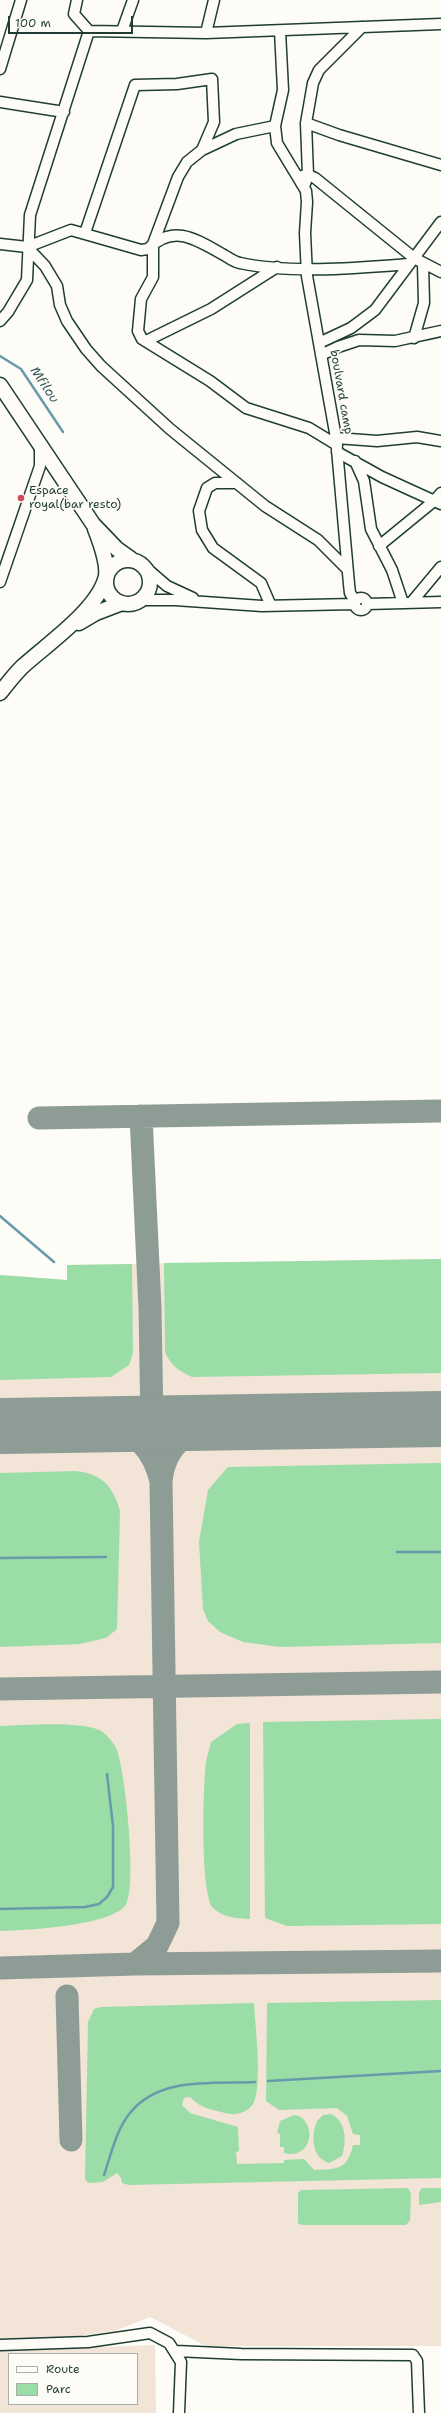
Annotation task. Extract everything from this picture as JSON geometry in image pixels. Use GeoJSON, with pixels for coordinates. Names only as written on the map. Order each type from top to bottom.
{"type":"FeatureCollection","features":[{"type":"Feature","properties":{"kind":"main road"},"geometry":{"type":"LineString","coordinates":[[0,385],[93,524],[117,549],[144,567],[148,573],[149,588],[140,600],[135,603],[122,603],[96,613],[63,632]]}},
{"type":"Feature","properties":{"kind":"main road"},"geometry":{"type":"LineString","coordinates":[[93,524],[100,544],[106,576],[106,590],[110,596],[122,603]]}},
{"type":"Feature","properties":{"kind":"main road"},"geometry":{"type":"LineString","coordinates":[[0,693],[21,668],[63,632],[86,609],[99,591],[113,565],[124,559],[131,559]]}},
{"type":"Feature","properties":{"kind":"street"},"geometry":{"type":"LineString","coordinates":[[0,69],[21,0]]}},
{"type":"Feature","properties":{"kind":"street"},"geometry":{"type":"LineString","coordinates":[[77,0],[74,14],[89,31],[206,33],[441,24]]}},
{"type":"Feature","properties":{"kind":"street"},"geometry":{"type":"LineString","coordinates":[[122,31],[133,0]]}},
{"type":"Feature","properties":{"kind":"street"},"geometry":{"type":"LineString","coordinates":[[206,33],[214,0]]}},
{"type":"Feature","properties":{"kind":"street"},"geometry":{"type":"LineString","coordinates":[[304,188],[308,175],[306,124],[316,75],[362,27]]}},
{"type":"Feature","properties":{"kind":"street"},"geometry":{"type":"LineString","coordinates":[[0,321],[8,312],[27,280],[27,247],[30,215],[89,31]]}},
{"type":"Feature","properties":{"kind":"street"},"geometry":{"type":"LineString","coordinates":[[280,31],[283,90],[275,126],[277,143],[304,188]]}},
{"type":"Feature","properties":{"kind":"street"},"geometry":{"type":"LineString","coordinates":[[85,233],[134,85],[177,84],[212,79],[214,122],[202,150]]}},
{"type":"Feature","properties":{"kind":"street"},"geometry":{"type":"LineString","coordinates":[[0,102],[64,112]]}},
{"type":"Feature","properties":{"kind":"street"},"geometry":{"type":"LineString","coordinates":[[306,124],[339,136],[441,165]]}},
{"type":"Feature","properties":{"kind":"street"},"geometry":{"type":"LineString","coordinates":[[275,126],[236,134],[202,150],[187,162],[178,177],[153,244],[153,277],[141,299],[138,331],[142,338],[148,340],[165,355],[210,381],[236,402],[246,408],[309,428],[337,445],[355,461],[437,503]]}},
{"type":"Feature","properties":{"kind":"street"},"geometry":{"type":"LineString","coordinates":[[298,176],[308,175],[315,178],[412,261]]}},
{"type":"Feature","properties":{"kind":"street","name":"boulvard camp"},"geometry":{"type":"LineString","coordinates":[[304,188],[307,202],[305,233],[307,269],[337,445],[347,569],[350,593],[355,603]]}},
{"type":"Feature","properties":{"kind":"street"},"geometry":{"type":"LineString","coordinates":[[319,343],[351,328],[368,317],[387,295],[441,222]]}},
{"type":"Feature","properties":{"kind":"street"},"geometry":{"type":"LineString","coordinates":[[0,244],[27,247],[71,230],[141,250],[148,249],[153,244],[170,236],[180,235],[194,238],[238,263],[307,269],[412,261],[424,264],[441,272]]}},
{"type":"Feature","properties":{"kind":"street"},"geometry":{"type":"LineString","coordinates":[[27,247],[44,266],[57,286],[60,305],[67,321],[93,358],[157,418],[265,506],[318,540],[347,569]]}},
{"type":"Feature","properties":{"kind":"street"},"geometry":{"type":"LineString","coordinates":[[414,338],[424,303],[424,264]]}},
{"type":"Feature","properties":{"kind":"street"},"geometry":{"type":"LineString","coordinates":[[148,340],[211,309],[277,267]]}},
{"type":"Feature","properties":{"kind":"street"},"geometry":{"type":"LineString","coordinates":[[321,355],[359,340],[395,341],[441,332]]}},
{"type":"Feature","properties":{"kind":"street"},"geometry":{"type":"LineString","coordinates":[[337,445],[417,437],[441,441]]}},
{"type":"Feature","properties":{"kind":"street"},"geometry":{"type":"LineString","coordinates":[[0,582],[40,466],[40,446]]}},
{"type":"Feature","properties":{"kind":"street"},"geometry":{"type":"LineString","coordinates":[[355,461],[364,481],[371,530],[407,603]]}},
{"type":"Feature","properties":{"kind":"street"},"geometry":{"type":"LineString","coordinates":[[237,483],[216,483],[207,488],[199,511],[202,530],[213,548],[261,583],[271,606]]}},
{"type":"Feature","properties":{"kind":"street"},"geometry":{"type":"LineString","coordinates":[[380,546],[437,503],[441,493]]}},
{"type":"Feature","properties":{"kind":"street"},"geometry":{"type":"LineString","coordinates":[[144,567],[167,586],[202,602]]}},
{"type":"Feature","properties":{"kind":"street"},"geometry":{"type":"LineString","coordinates":[[407,603],[441,567]]}},
{"type":"Feature","properties":{"kind":"street"},"geometry":{"type":"LineString","coordinates":[[140,600],[175,600],[271,606],[355,603],[360,610],[365,609],[367,604],[441,602]]}},
{"type":"Feature","properties":{"kind":"street"},"geometry":{"type":"LineString","coordinates":[[0,2345],[88,2342],[150,2333],[163,2338],[176,2351],[181,2362],[179,2413]]}},
{"type":"Feature","properties":{"kind":"street"},"geometry":{"type":"LineString","coordinates":[[176,2351],[241,2354],[413,2355],[417,2361],[419,2413]]}},
{"type":"Feature","properties":{"kind":"shaded area"},"geometry":{"type":"Polygon","coordinates":[[[441,1259],[441,2346],[206,2346],[150,2317],[115,2331],[51,2340],[0,2340],[0,1275],[67,1280],[67,1265],[441,1259]]]}},
{"type":"Feature","properties":{"kind":"shaded area"},"geometry":{"type":"Polygon","coordinates":[[[155,2345],[156,2413],[0,2413],[0,2351],[155,2345]]]}},
{"type":"Feature","properties":{"kind":"green space"},"geometry":{"type":"Polygon","coordinates":[[[441,1259],[441,1373],[192,1377],[176,1368],[165,1352],[164,1263],[441,1259]]]}},
{"type":"Feature","properties":{"kind":"green space"},"geometry":{"type":"Polygon","coordinates":[[[132,1264],[133,1353],[129,1365],[111,1377],[0,1380],[0,1275],[67,1280],[67,1265],[132,1264]]]}},
{"type":"Feature","properties":{"kind":"green space"},"geometry":{"type":"Polygon","coordinates":[[[441,1463],[441,1643],[280,1647],[243,1642],[220,1632],[208,1621],[203,1609],[199,1542],[208,1490],[228,1467],[441,1463]]]}},
{"type":"Feature","properties":{"kind":"green space"},"geometry":{"type":"Polygon","coordinates":[[[76,1471],[100,1478],[110,1488],[120,1511],[117,1629],[106,1638],[80,1644],[0,1647],[0,1473],[76,1471]]]}},
{"type":"Feature","properties":{"kind":"green space"},"geometry":{"type":"Polygon","coordinates":[[[441,1719],[441,1924],[287,1926],[265,1918],[263,1722],[441,1719]]]}},
{"type":"Feature","properties":{"kind":"green space"},"geometry":{"type":"Polygon","coordinates":[[[250,1723],[250,1919],[226,1916],[213,1908],[209,1899],[206,1882],[203,1814],[206,1762],[211,1742],[237,1724],[250,1723]]]}},
{"type":"Feature","properties":{"kind":"green space"},"geometry":{"type":"Polygon","coordinates":[[[51,1724],[90,1727],[104,1733],[116,1748],[120,1759],[129,1828],[130,1878],[129,1896],[125,1906],[116,1913],[102,1918],[66,1926],[0,1931],[0,1726],[51,1724]]]}},
{"type":"Feature","properties":{"kind":"green space"},"geometry":{"type":"Polygon","coordinates":[[[441,2000],[441,2178],[129,2185],[122,2183],[121,2178],[117,2173],[103,2182],[88,2183],[85,2179],[88,2022],[94,2009],[101,2007],[254,2003],[258,2084],[253,2104],[244,2112],[233,2114],[206,2108],[198,2104],[190,2097],[184,2098],[182,2105],[190,2113],[238,2127],[239,2151],[236,2152],[237,2164],[284,2163],[284,2160],[304,2159],[314,2170],[335,2168],[344,2164],[351,2153],[353,2145],[360,2145],[360,2135],[353,2134],[347,2116],[337,2108],[279,2110],[266,2101],[267,2003],[441,2000]]]}},
{"type":"Feature","properties":{"kind":"green space"},"geometry":{"type":"Polygon","coordinates":[[[331,2114],[340,2121],[345,2138],[342,2156],[329,2163],[319,2156],[313,2139],[317,2121],[323,2115],[331,2114]]]}},
{"type":"Feature","properties":{"kind":"green space"},"geometry":{"type":"Polygon","coordinates":[[[294,2115],[299,2116],[305,2121],[308,2127],[308,2141],[300,2152],[293,2154],[284,2153],[284,2147],[280,2147],[280,2134],[277,2133],[280,2121],[294,2115]]]}},
{"type":"Feature","properties":{"kind":"green space"},"geometry":{"type":"Polygon","coordinates":[[[408,2188],[411,2194],[410,2220],[406,2225],[302,2225],[298,2223],[298,2193],[301,2190],[408,2188]]]}},
{"type":"Feature","properties":{"kind":"green space"},"geometry":{"type":"Polygon","coordinates":[[[422,2188],[441,2188],[441,2202],[419,2205],[419,2192],[422,2188]]]}},
{"type":"Feature","properties":{"kind":"waterway","name":"Mfilou"},"geometry":{"type":"LineString","coordinates":[[0,356],[21,369],[63,432]]}},
{"type":"Feature","properties":{"kind":"waterway"},"geometry":{"type":"LineString","coordinates":[[0,1216],[54,1262]]}},
{"type":"Feature","properties":{"kind":"waterway"},"geometry":{"type":"LineString","coordinates":[[397,1552],[441,1552]]}},
{"type":"Feature","properties":{"kind":"waterway"},"geometry":{"type":"LineString","coordinates":[[0,1558],[106,1557]]}},
{"type":"Feature","properties":{"kind":"waterway"},"geometry":{"type":"LineString","coordinates":[[0,1909],[85,1907],[99,1904],[107,1897],[113,1887],[113,1826],[107,1774]]}},
{"type":"Feature","properties":{"kind":"waterway"},"geometry":{"type":"LineString","coordinates":[[268,2081],[441,2071]]}},
{"type":"Feature","properties":{"kind":"waterway"},"geometry":{"type":"LineString","coordinates":[[104,2175],[114,2143],[121,2127],[130,2113],[142,2101],[171,2087],[188,2084],[255,2082]]}},
{"type":"Feature","properties":{"kind":"taxiway"},"geometry":{"type":"LineString","coordinates":[[39,1118],[441,1111]]}},
{"type":"Feature","properties":{"kind":"taxiway"},"geometry":{"type":"LineString","coordinates":[[141,1116],[150,1308],[152,1424]]}},
{"type":"Feature","properties":{"kind":"taxiway"},"geometry":{"type":"LineString","coordinates":[[0,1968],[135,1964],[157,1946],[168,1923],[161,1481],[163,1468],[173,1447],[181,1440],[200,1429],[224,1422]]}},
{"type":"Feature","properties":{"kind":"taxiway"},"geometry":{"type":"LineString","coordinates":[[107,1424],[118,1428],[136,1438],[143,1444],[154,1460],[161,1481]]}},
{"type":"Feature","properties":{"kind":"taxiway"},"geometry":{"type":"LineString","coordinates":[[0,1689],[441,1682]]}},
{"type":"Feature","properties":{"kind":"taxiway"},"geometry":{"type":"LineString","coordinates":[[135,1964],[441,1961]]}},
{"type":"Feature","properties":{"kind":"taxiway"},"geometry":{"type":"LineString","coordinates":[[67,1996],[71,2140]]}},
{"type":"Feature","properties":{"kind":"runway"},"geometry":{"type":"LineString","coordinates":[[0,1426],[441,1419]]}},
{"type":"Feature","properties":{"kind":"place","name":"Espace royal(bar resto)"},"geometry":{"type":"Point","coordinates":[21,498]}}]}
